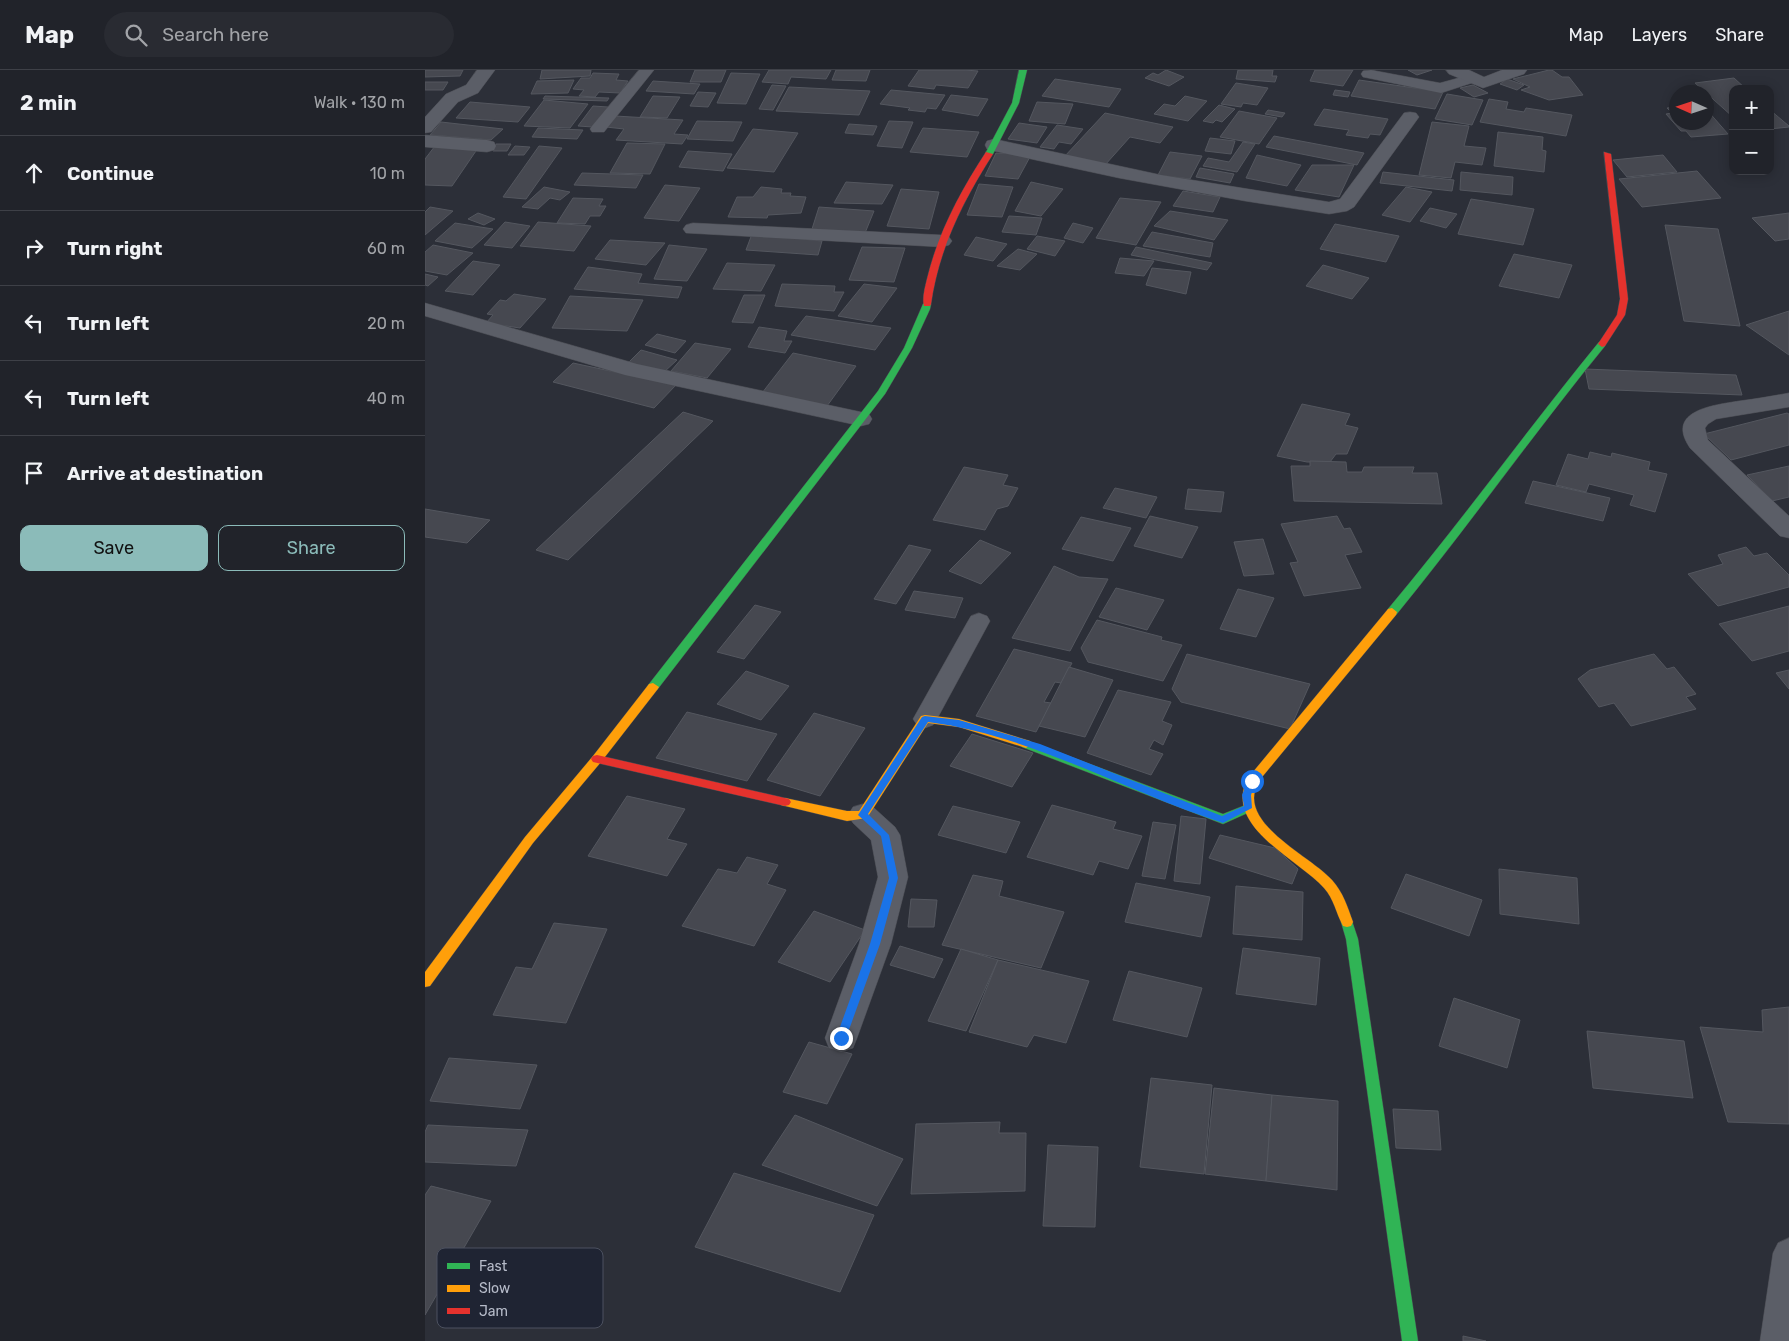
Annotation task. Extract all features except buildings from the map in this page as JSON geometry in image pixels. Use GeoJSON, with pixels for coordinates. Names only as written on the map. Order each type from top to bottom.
{"type":"FeatureCollection","features":[{"type":"Feature","properties":{"kind":"street"},"geometry":{"type":"LineString","coordinates":[[425,128],[452,98],[472,90],[486,70]]}},
{"type":"Feature","properties":{"kind":"street"},"geometry":{"type":"LineString","coordinates":[[425,982],[529,840],[597,759],[882,392],[926,309],[929,278],[942,241],[976,174],[1009,121],[1022,84],[1023,70]]}},
{"type":"Feature","properties":{"kind":"street"},"geometry":{"type":"LineString","coordinates":[[1455,70],[1483,83],[1519,70]]}},
{"type":"Feature","properties":{"kind":"street"},"geometry":{"type":"LineString","coordinates":[[994,145],[1143,178],[1329,208],[1339,207],[1347,203],[1409,117]]}},
{"type":"Feature","properties":{"kind":"street"},"geometry":{"type":"LineString","coordinates":[[425,141],[487,146]]}},
{"type":"Feature","properties":{"kind":"street"},"geometry":{"type":"LineString","coordinates":[[1410,1341],[1352,939],[1341,904],[1327,882],[1261,828],[1248,808],[1247,795],[1252,781],[1435,560],[1553,404],[1600,346],[1621,315],[1624,299],[1607,154]]}},
{"type":"Feature","properties":{"kind":"street"},"geometry":{"type":"LineString","coordinates":[[693,229],[942,241]]}},
{"type":"Feature","properties":{"kind":"street"},"geometry":{"type":"LineString","coordinates":[[425,309],[633,370],[861,419]]}},
{"type":"Feature","properties":{"kind":"street"},"geometry":{"type":"LineString","coordinates":[[1789,400],[1710,413],[1698,419],[1693,433],[1698,443],[1789,530]]}},
{"type":"Feature","properties":{"kind":"street"},"geometry":{"type":"LineString","coordinates":[[863,815],[925,719],[959,723],[1037,746],[1223,819],[1248,808]]}},
{"type":"Feature","properties":{"kind":"street"},"geometry":{"type":"LineString","coordinates":[[597,759],[847,816],[863,815],[885,835],[893,878],[875,944],[841,1038]]}},
{"type":"Feature","properties":{"kind":"lane"},"geometry":{"type":"LineString","coordinates":[[599,129],[647,70]]}},
{"type":"Feature","properties":{"kind":"lane"},"geometry":{"type":"LineString","coordinates":[[1368,74],[1441,88],[1473,78]]}},
{"type":"Feature","properties":{"kind":"lane"},"geometry":{"type":"LineString","coordinates":[[925,719],[979,621]]}},
{"type":"Feature","properties":{"kind":"lane"},"geometry":{"type":"LineString","coordinates":[[1776,1341],[1789,1253]]}},
{"type":"Feature","properties":{"kind":"traffic: fast"},"geometry":{"type":"LineString","coordinates":[[989,154],[1016,103],[1023,70]]}},
{"type":"Feature","properties":{"kind":"traffic: fast"},"geometry":{"type":"LineString","coordinates":[[653,687],[882,392],[908,348],[927,304]]}},
{"type":"Feature","properties":{"kind":"traffic: fast"},"geometry":{"type":"LineString","coordinates":[[1392,612],[1435,560],[1553,404],[1602,344]]}},
{"type":"Feature","properties":{"kind":"traffic: fast"},"geometry":{"type":"LineString","coordinates":[[1026,744],[1223,819],[1248,808]]}},
{"type":"Feature","properties":{"kind":"traffic: fast"},"geometry":{"type":"LineString","coordinates":[[1347,922],[1352,939],[1410,1341]]}},
{"type":"Feature","properties":{"kind":"traffic: slow"},"geometry":{"type":"LineString","coordinates":[[1347,922],[1339,901],[1328,884],[1260,826],[1251,812],[1248,797],[1252,781],[1392,612]]}},
{"type":"Feature","properties":{"kind":"traffic: slow"},"geometry":{"type":"LineString","coordinates":[[425,982],[529,840],[597,759],[653,687]]}},
{"type":"Feature","properties":{"kind":"traffic: slow"},"geometry":{"type":"LineString","coordinates":[[785,802],[847,816],[863,815],[925,719],[959,723],[1026,744]]}},
{"type":"Feature","properties":{"kind":"traffic: jam"},"geometry":{"type":"LineString","coordinates":[[927,304],[930,284],[941,245],[958,207],[989,154]]}},
{"type":"Feature","properties":{"kind":"traffic: jam"},"geometry":{"type":"LineString","coordinates":[[1602,344],[1621,315],[1624,299],[1607,154]]}},
{"type":"Feature","properties":{"kind":"traffic: jam"},"geometry":{"type":"LineString","coordinates":[[597,759],[785,802]]}},
{"type":"Feature","properties":{"kind":"route"},"geometry":{"type":"LineString","coordinates":[[841,1038],[875,944],[893,878],[885,835],[863,815],[925,719],[959,723],[1037,746],[1223,819],[1248,808],[1247,795],[1252,781]]}}]}
